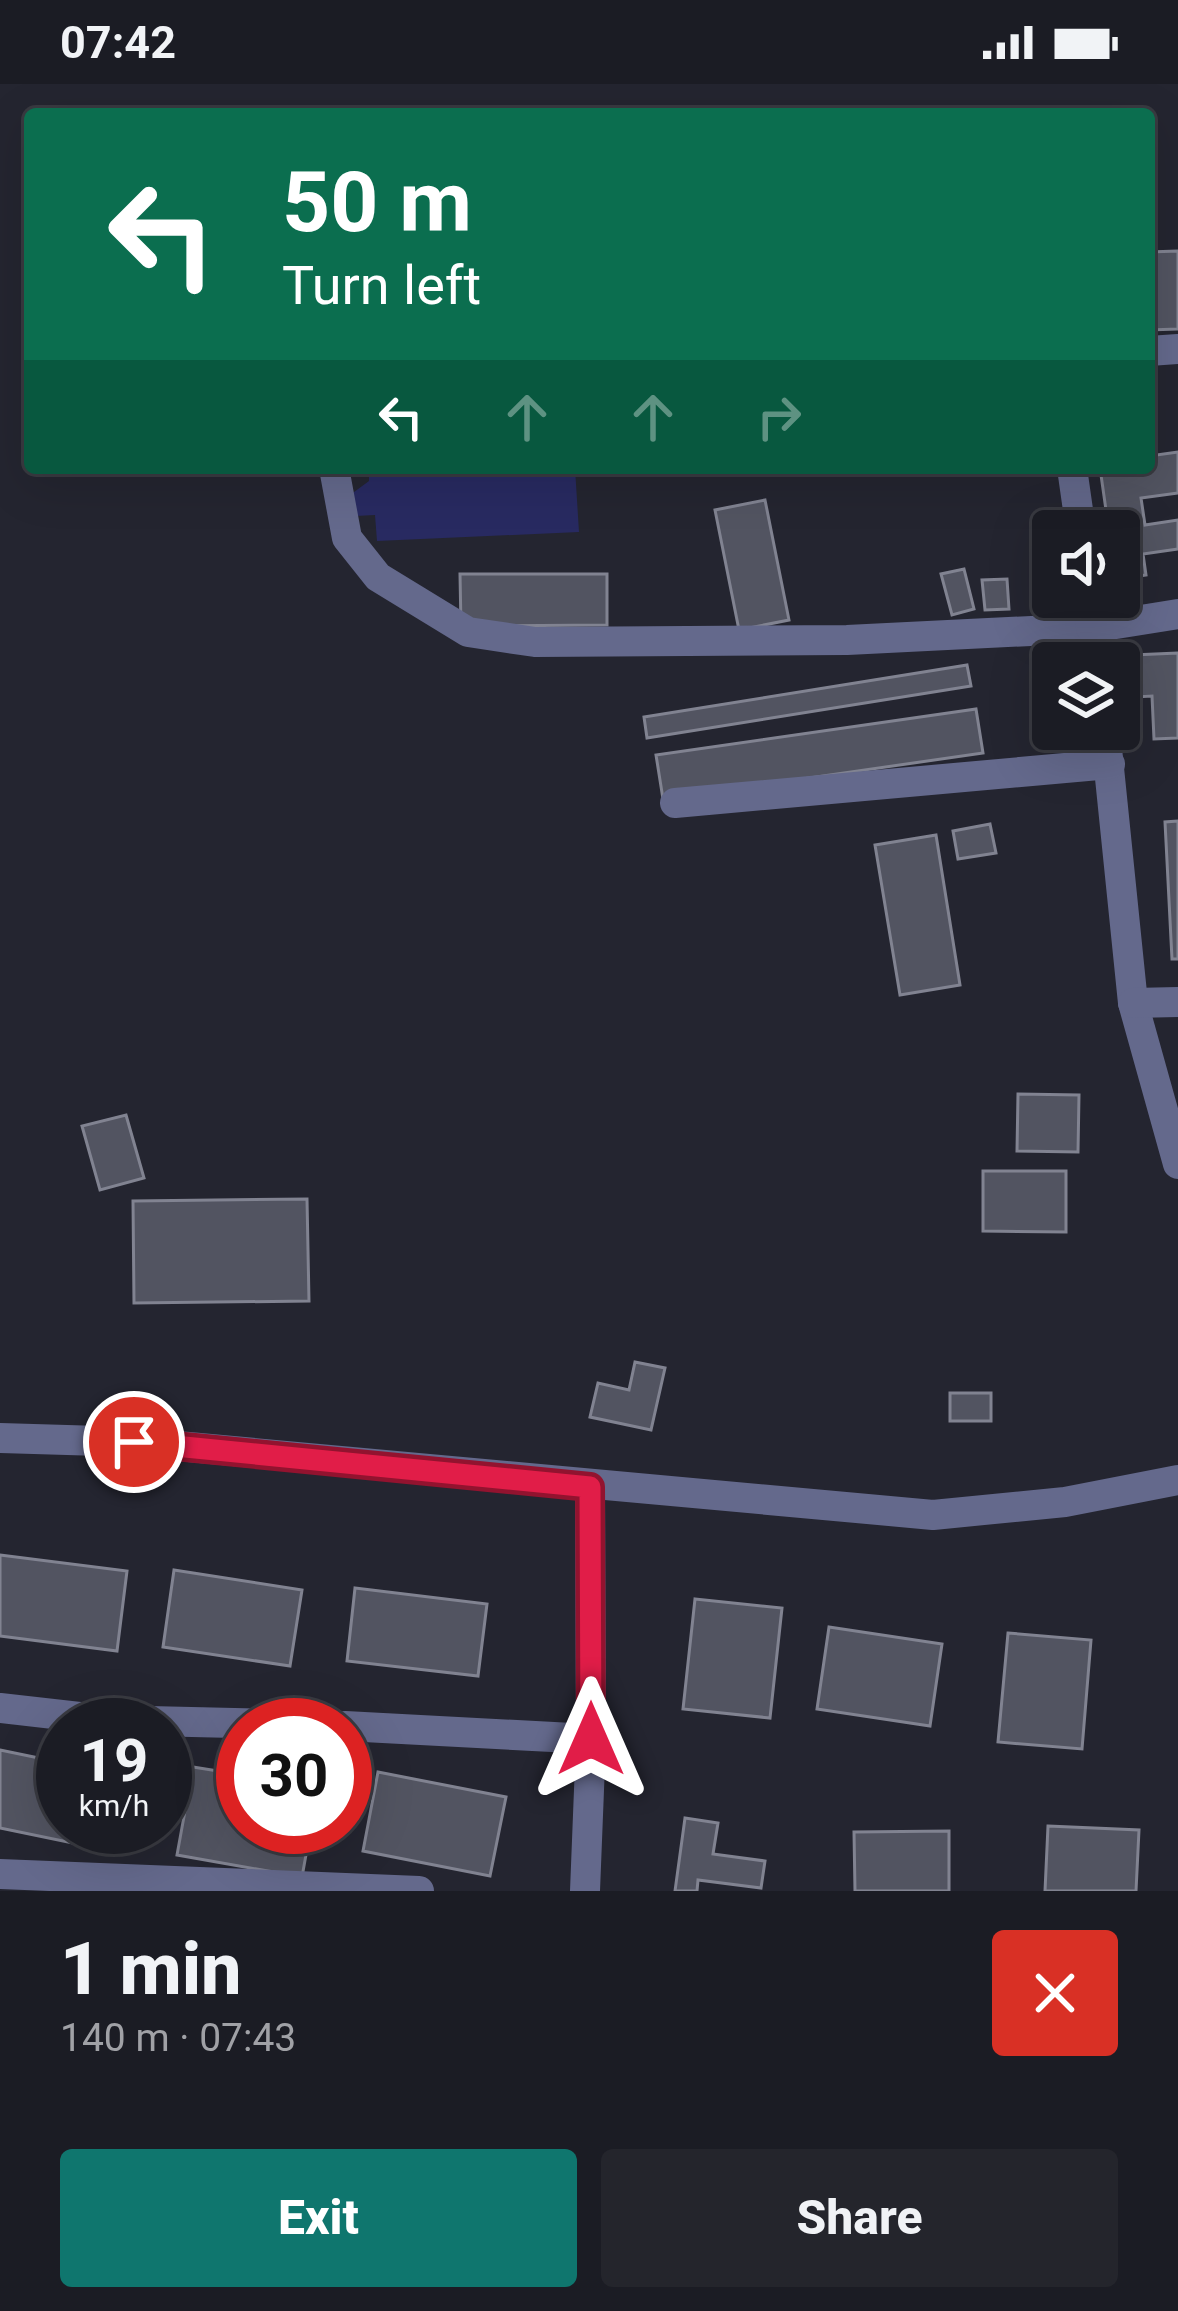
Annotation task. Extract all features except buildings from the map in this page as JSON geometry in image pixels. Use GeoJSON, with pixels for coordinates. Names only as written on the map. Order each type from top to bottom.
{"type":"FeatureCollection","features":[{"type":"Feature","properties":{"kind":"street"},"geometry":{"type":"LineString","coordinates":[[335,474],[347,538],[378,577],[468,632],[535,642],[847,640],[1037,618]]}},
{"type":"Feature","properties":{"kind":"street"},"geometry":{"type":"LineString","coordinates":[[1073,474],[1078,510]]}},
{"type":"Feature","properties":{"kind":"street"},"geometry":{"type":"LineString","coordinates":[[1140,613],[1178,614]]}},
{"type":"Feature","properties":{"kind":"street"},"geometry":{"type":"LineString","coordinates":[[1108,750],[1133,1004],[1178,1164]]}},
{"type":"Feature","properties":{"kind":"street"},"geometry":{"type":"LineString","coordinates":[[674,803],[1110,764]]}},
{"type":"Feature","properties":{"kind":"street"},"geometry":{"type":"LineString","coordinates":[[1133,1004],[1178,1002]]}},
{"type":"Feature","properties":{"kind":"street"},"geometry":{"type":"LineString","coordinates":[[0,1438],[134,1442],[933,1515],[1065,1502],[1178,1480]]}},
{"type":"Feature","properties":{"kind":"street"},"geometry":{"type":"LineString","coordinates":[[585,1891],[591,1739],[590,1487]]}},
{"type":"Feature","properties":{"kind":"street"},"geometry":{"type":"LineString","coordinates":[[0,1708],[106,1720],[216,1723]]}},
{"type":"Feature","properties":{"kind":"street"},"geometry":{"type":"LineString","coordinates":[[372,1727],[591,1739]]}},
{"type":"Feature","properties":{"kind":"street"},"geometry":{"type":"LineString","coordinates":[[0,1874],[419,1891]]}},
{"type":"Feature","properties":{"kind":"shaded area"},"geometry":{"type":"Polygon","coordinates":[[[369,474],[575,474],[579,532],[377,541],[375,515],[355,516],[350,495],[369,481],[369,474]]]}},
{"type":"Feature","properties":{"kind":"route"},"geometry":{"type":"LineString","coordinates":[[134,1442],[590,1487],[591,1739]]}}]}
